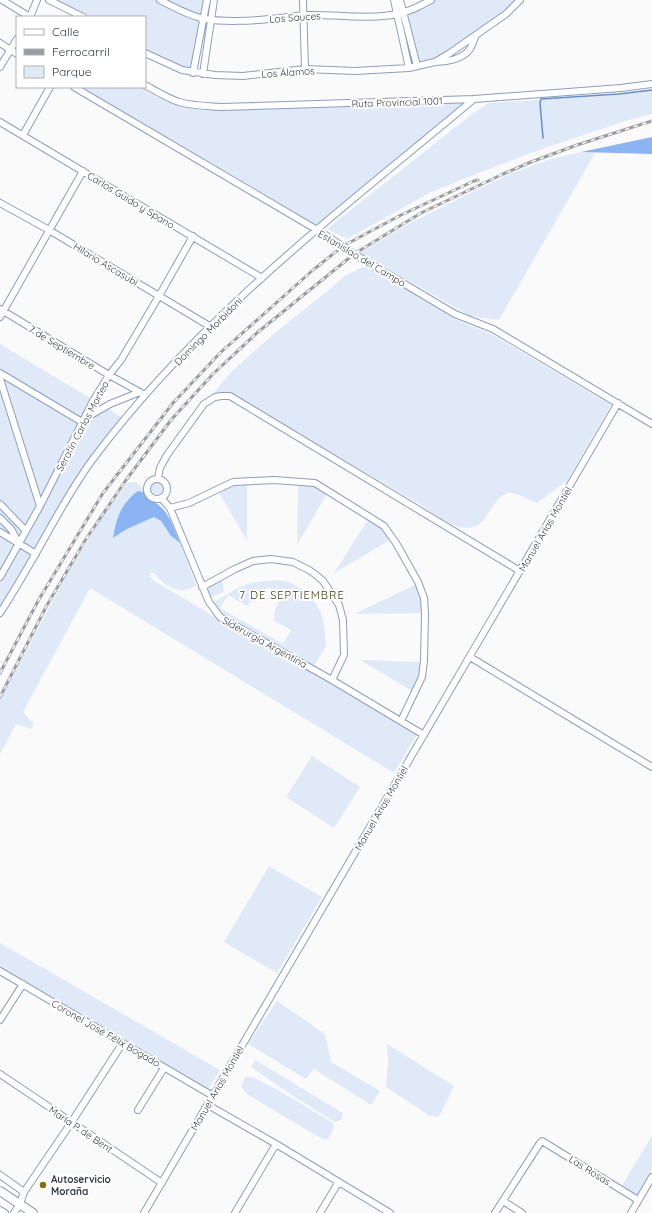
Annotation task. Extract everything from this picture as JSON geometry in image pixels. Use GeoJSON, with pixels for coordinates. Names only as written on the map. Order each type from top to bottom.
{"type":"FeatureCollection","features":[{"type":"Feature","properties":{"kind":"main road"},"geometry":{"type":"LineString","coordinates":[[0,1191],[33,1213]]}},
{"type":"Feature","properties":{"kind":"street"},"geometry":{"type":"LineString","coordinates":[[2,0],[28,16]]}},
{"type":"Feature","properties":{"kind":"street"},"geometry":{"type":"LineString","coordinates":[[30,16],[36,0]]}},
{"type":"Feature","properties":{"kind":"street"},"geometry":{"type":"LineString","coordinates":[[49,0],[81,16]]}},
{"type":"Feature","properties":{"kind":"street","name":"Los Sauces"},"geometry":{"type":"LineString","coordinates":[[160,0],[178,9],[211,19],[268,19],[303,15],[350,16],[400,13],[431,0]]}},
{"type":"Feature","properties":{"kind":"street"},"geometry":{"type":"LineString","coordinates":[[194,73],[207,0]]}},
{"type":"Feature","properties":{"kind":"street"},"geometry":{"type":"LineString","coordinates":[[203,74],[214,0]]}},
{"type":"Feature","properties":{"kind":"street"},"geometry":{"type":"LineString","coordinates":[[303,0],[305,69]]}},
{"type":"Feature","properties":{"kind":"street"},"geometry":{"type":"LineString","coordinates":[[394,0],[400,13],[417,66]]}},
{"type":"Feature","properties":{"kind":"street"},"geometry":{"type":"LineString","coordinates":[[400,0],[400,13],[409,68]]}},
{"type":"Feature","properties":{"kind":"street","name":"Los Álamos"},"geometry":{"type":"LineString","coordinates":[[146,53],[182,70],[203,74],[243,76],[305,69],[355,71],[409,68],[434,62],[446,62],[453,60],[467,52],[476,36],[506,14],[520,0]]}},
{"type":"Feature","properties":{"kind":"street"},"geometry":{"type":"LineString","coordinates":[[0,67],[16,40]]}},
{"type":"Feature","properties":{"kind":"street"},"geometry":{"type":"LineString","coordinates":[[0,43],[16,53]]}},
{"type":"Feature","properties":{"kind":"street","name":"Ruta Provincial 1001"},"geometry":{"type":"LineString","coordinates":[[146,86],[162,95],[180,102],[198,106],[221,107],[474,100],[652,84]]}},
{"type":"Feature","properties":{"kind":"street"},"geometry":{"type":"LineString","coordinates":[[23,135],[49,88]]}},
{"type":"Feature","properties":{"kind":"street","name":"Estanislao del Campo"},"geometry":{"type":"LineString","coordinates":[[76,88],[456,314],[493,329],[652,424]]}},
{"type":"Feature","properties":{"kind":"street","name":"Domingo Morbidoni"},"geometry":{"type":"LineString","coordinates":[[0,613],[36,554],[66,500],[92,460],[142,394],[193,342],[316,230],[474,100]]}},
{"type":"Feature","properties":{"kind":"street","name":"Carlos Guido y Spano"},"geometry":{"type":"LineString","coordinates":[[0,122],[262,278]]}},
{"type":"Feature","properties":{"kind":"street"},"geometry":{"type":"LineString","coordinates":[[1,312],[84,171]]}},
{"type":"Feature","properties":{"kind":"street","name":"Hilario Ascasubi"},"geometry":{"type":"LineString","coordinates":[[0,203],[49,230],[211,327]]}},
{"type":"Feature","properties":{"kind":"street","name":"Serafín Carlos Morteo"},"geometry":{"type":"LineString","coordinates":[[0,577],[40,506],[93,401],[109,375],[121,360],[193,236]]}},
{"type":"Feature","properties":{"kind":"street","name":"7 de Septiembre"},"geometry":{"type":"LineString","coordinates":[[1,312],[142,394]]}},
{"type":"Feature","properties":{"kind":"street"},"geometry":{"type":"LineString","coordinates":[[0,373],[83,420],[110,404],[142,394]]}},
{"type":"Feature","properties":{"kind":"street"},"geometry":{"type":"LineString","coordinates":[[0,378],[40,506]]}},
{"type":"Feature","properties":{"kind":"street"},"geometry":{"type":"LineString","coordinates":[[161,498],[165,495],[168,488],[165,481],[158,478],[160,468],[167,455],[204,404],[215,397],[230,396],[520,571]]}},
{"type":"Feature","properties":{"kind":"street","name":"Manuel Arias Montiel"},"geometry":{"type":"LineString","coordinates":[[144,1213],[618,403]]}},
{"type":"Feature","properties":{"kind":"street","name":"Siderurgia Argentina"},"geometry":{"type":"LineString","coordinates":[[158,478],[149,482],[147,485],[147,491],[152,498],[161,498],[170,508],[202,587],[214,611],[224,620],[332,680],[424,735]]}},
{"type":"Feature","properties":{"kind":"street"},"geometry":{"type":"LineString","coordinates":[[170,508],[189,503],[233,482],[274,480],[315,483],[384,526],[396,543],[418,582],[424,598],[424,653],[422,676],[401,721]]}},
{"type":"Feature","properties":{"kind":"street"},"geometry":{"type":"LineString","coordinates":[[0,504],[26,531]]}},
{"type":"Feature","properties":{"kind":"street"},"geometry":{"type":"LineString","coordinates":[[0,518],[11,530],[19,543]]}},
{"type":"Feature","properties":{"kind":"street"},"geometry":{"type":"LineString","coordinates":[[0,532],[36,554]]}},
{"type":"Feature","properties":{"kind":"street"},"geometry":{"type":"LineString","coordinates":[[202,587],[253,561],[271,559],[293,562],[312,572],[323,582],[339,605],[344,620],[344,654],[332,680]]}},
{"type":"Feature","properties":{"kind":"street"},"geometry":{"type":"LineString","coordinates":[[470,657],[652,767]]}},
{"type":"Feature","properties":{"kind":"street","name":"Coronel José Félix Bogado"},"geometry":{"type":"LineString","coordinates":[[0,971],[122,1044],[213,1096]]}},
{"type":"Feature","properties":{"kind":"street"},"geometry":{"type":"LineString","coordinates":[[0,1020],[23,984]]}},
{"type":"Feature","properties":{"kind":"street"},"geometry":{"type":"LineString","coordinates":[[14,1213],[20,1204],[24,1192],[122,1044]]}},
{"type":"Feature","properties":{"kind":"street"},"geometry":{"type":"LineString","coordinates":[[138,1110],[164,1068]]}},
{"type":"Feature","properties":{"kind":"street","name":"María P. de Bent"},"geometry":{"type":"LineString","coordinates":[[0,1074],[162,1183]]}},
{"type":"Feature","properties":{"kind":"street"},"geometry":{"type":"LineString","coordinates":[[208,1105],[390,1213]]}},
{"type":"Feature","properties":{"kind":"street","name":"Las Rosas"},"geometry":{"type":"LineString","coordinates":[[503,1201],[542,1140],[638,1200]]}},
{"type":"Feature","properties":{"kind":"street"},"geometry":{"type":"LineString","coordinates":[[234,1213],[276,1144]]}},
{"type":"Feature","properties":{"kind":"street"},"geometry":{"type":"LineString","coordinates":[[0,1175],[24,1192]]}},
{"type":"Feature","properties":{"kind":"street"},"geometry":{"type":"LineString","coordinates":[[630,1213],[652,1177]]}},
{"type":"Feature","properties":{"kind":"street"},"geometry":{"type":"LineString","coordinates":[[320,1213],[338,1183]]}},
{"type":"Feature","properties":{"kind":"street"},"geometry":{"type":"LineString","coordinates":[[495,1213],[503,1201],[522,1213]]}},
{"type":"Feature","properties":{"kind":"street"},"geometry":{"type":"LineString","coordinates":[[0,1210],[5,1213]]}},
{"type":"Feature","properties":{"kind":"green space"},"geometry":{"type":"Polygon","coordinates":[[[53,0],[155,0],[197,18],[201,22],[193,67],[188,70],[146,50],[146,16],[86,16],[53,0]]]}},
{"type":"Feature","properties":{"kind":"green space"},"geometry":{"type":"Polygon","coordinates":[[[166,0],[204,0],[202,12],[198,15],[166,0]]]}},
{"type":"Feature","properties":{"kind":"green space"},"geometry":{"type":"Polygon","coordinates":[[[436,0],[516,1],[501,15],[449,51],[427,62],[420,62],[407,15],[408,13],[436,0]]]}},
{"type":"Feature","properties":{"kind":"green space"},"geometry":{"type":"Polygon","coordinates":[[[83,88],[142,88],[157,97],[179,106],[207,109],[468,102],[314,227],[83,88]]]}},
{"type":"Feature","properties":{"kind":"green space"},"geometry":{"type":"Polygon","coordinates":[[[652,90],[652,114],[625,121],[545,148],[431,192],[347,239],[327,229],[472,114],[489,103],[619,95],[652,90]]]}},
{"type":"Feature","properties":{"kind":"green space"},"geometry":{"type":"Polygon","coordinates":[[[581,152],[595,153],[499,320],[470,316],[360,253],[410,223],[512,173],[551,159],[581,152]]]}},
{"type":"Feature","properties":{"kind":"green space"},"geometry":{"type":"Polygon","coordinates":[[[362,267],[370,268],[457,320],[491,334],[611,405],[567,481],[537,503],[523,496],[508,493],[499,499],[481,523],[472,527],[464,528],[448,523],[421,505],[230,393],[220,393],[211,396],[231,372],[276,332],[345,276],[362,267]]]}},
{"type":"Feature","properties":{"kind":"green space"},"geometry":{"type":"Polygon","coordinates":[[[0,344],[125,419],[92,460],[0,613],[0,344]]]}},
{"type":"Feature","properties":{"kind":"green space"},"geometry":{"type":"Polygon","coordinates":[[[136,482],[142,487],[144,492],[138,491],[123,505],[116,524],[114,538],[127,529],[154,517],[161,521],[171,536],[180,543],[196,585],[185,590],[179,590],[168,586],[154,573],[150,573],[150,577],[156,582],[418,733],[394,773],[90,588],[23,712],[33,723],[33,727],[31,729],[16,724],[0,754],[0,700],[66,576],[103,516],[127,483],[136,482]]]}},
{"type":"Feature","properties":{"kind":"green space"},"geometry":{"type":"Polygon","coordinates":[[[157,482],[161,484],[163,488],[161,492],[157,494],[153,492],[151,488],[153,484],[157,482]]]}},
{"type":"Feature","properties":{"kind":"green space"},"geometry":{"type":"Polygon","coordinates":[[[233,483],[247,483],[247,541],[218,491],[233,483]]]}},
{"type":"Feature","properties":{"kind":"green space"},"geometry":{"type":"Polygon","coordinates":[[[298,483],[314,485],[328,492],[297,545],[298,483]]]}},
{"type":"Feature","properties":{"kind":"green space"},"geometry":{"type":"Polygon","coordinates":[[[369,518],[383,527],[392,539],[334,573],[369,518]]]}},
{"type":"Feature","properties":{"kind":"green space"},"geometry":{"type":"Polygon","coordinates":[[[222,579],[224,592],[210,598],[207,589],[208,585],[222,579]]]}},
{"type":"Feature","properties":{"kind":"green space"},"geometry":{"type":"Polygon","coordinates":[[[278,580],[289,582],[302,589],[311,596],[321,612],[324,624],[326,647],[313,667],[224,616],[218,611],[213,603],[247,584],[278,580]],[[269,588],[261,591],[254,602],[250,602],[247,606],[228,595],[220,608],[283,644],[291,630],[273,620],[279,601],[277,592],[269,588]]]}},
{"type":"Feature","properties":{"kind":"green space"},"geometry":{"type":"Polygon","coordinates":[[[417,584],[422,599],[423,613],[354,614],[417,584]]]}},
{"type":"Feature","properties":{"kind":"green space"},"geometry":{"type":"Polygon","coordinates":[[[360,660],[421,662],[420,676],[414,692],[360,660]]]}},
{"type":"Feature","properties":{"kind":"green space"},"geometry":{"type":"Polygon","coordinates":[[[312,756],[360,787],[334,828],[286,797],[312,756]]]}},
{"type":"Feature","properties":{"kind":"green space"},"geometry":{"type":"Polygon","coordinates":[[[269,866],[322,897],[277,973],[224,942],[269,866]]]}},
{"type":"Feature","properties":{"kind":"green space"},"geometry":{"type":"Polygon","coordinates":[[[0,943],[220,1070],[208,1090],[0,968],[0,943]]]}},
{"type":"Feature","properties":{"kind":"green space"},"geometry":{"type":"Polygon","coordinates":[[[277,1001],[325,1034],[331,1062],[380,1091],[371,1105],[314,1069],[306,1079],[248,1044],[277,1001]]]}},
{"type":"Feature","properties":{"kind":"green space"},"geometry":{"type":"Polygon","coordinates":[[[387,1044],[454,1086],[441,1113],[437,1117],[430,1116],[386,1087],[388,1064],[387,1044]]]}},
{"type":"Feature","properties":{"kind":"green space"},"geometry":{"type":"Polygon","coordinates":[[[255,1060],[343,1113],[341,1120],[335,1122],[261,1074],[251,1067],[255,1060]]]}},
{"type":"Feature","properties":{"kind":"green space"},"geometry":{"type":"Polygon","coordinates":[[[245,1077],[252,1077],[278,1090],[333,1123],[331,1135],[326,1140],[315,1135],[247,1094],[241,1087],[245,1077]]]}},
{"type":"Feature","properties":{"kind":"green space"},"geometry":{"type":"Polygon","coordinates":[[[652,1136],[652,1171],[637,1196],[622,1185],[652,1136]]]}},
{"type":"Feature","properties":{"kind":"shaded area"},"geometry":{"type":"Polygon","coordinates":[[[652,137],[652,154],[581,152],[652,137]]]}},
{"type":"Feature","properties":{"kind":"shaded area"},"geometry":{"type":"Polygon","coordinates":[[[138,491],[144,492],[163,509],[171,521],[180,543],[171,536],[161,521],[154,517],[127,529],[113,538],[116,524],[123,506],[138,491]]]}},
{"type":"Feature","properties":{"kind":"waterway"},"geometry":{"type":"LineString","coordinates":[[543,138],[540,103],[541,99],[619,94],[652,90]]}},
{"type":"Feature","properties":{"kind":"railway"},"geometry":{"type":"LineString","coordinates":[[0,697],[47,605],[86,539],[126,480],[171,420],[213,374],[258,332],[354,254],[421,213],[531,162],[577,145],[652,121]]}},
{"type":"Feature","properties":{"kind":"railway"},"geometry":{"type":"LineString","coordinates":[[0,673],[38,601],[103,493],[173,403],[220,353],[313,270],[343,246],[401,215],[478,180]]}},
{"type":"Feature","properties":{"kind":"place","name":"Autoservicio Moraña"},"geometry":{"type":"Point","coordinates":[43,1185]}},
{"type":"Feature","properties":{"kind":"district","name":"7 DE SEPTIEMBRE"},"geometry":{"type":"Point","coordinates":[292,595]}}]}
